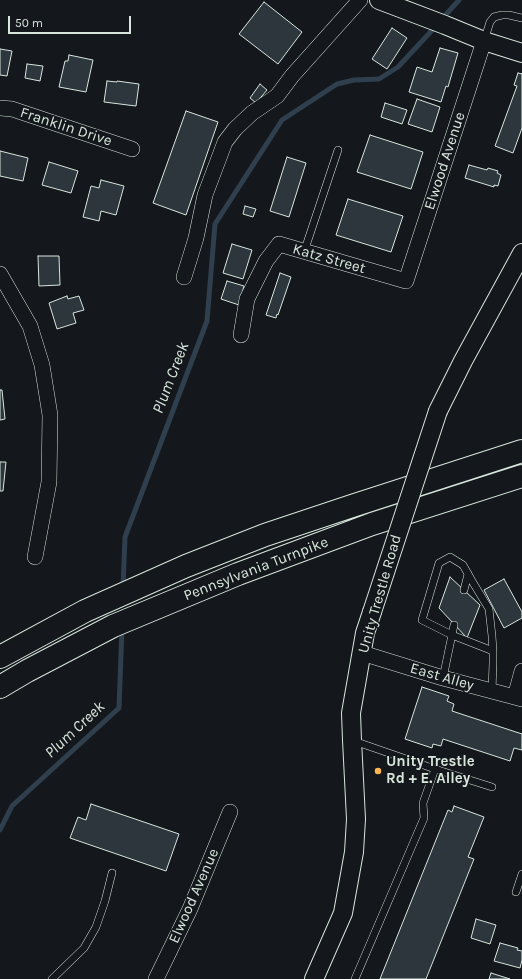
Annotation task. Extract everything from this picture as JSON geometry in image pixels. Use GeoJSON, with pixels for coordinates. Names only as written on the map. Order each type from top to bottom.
{"type":"FeatureCollection","features":[{"type":"Feature","properties":{"kind":"highway","name":"Pennsylvania Turnpike"},"geometry":{"type":"LineString","coordinates":[[0,657],[85,611],[186,566],[280,530],[522,451]]}},
{"type":"Feature","properties":{"kind":"highway","name":"Pennsylvania Turnpike"},"geometry":{"type":"LineString","coordinates":[[0,687],[27,671],[113,626],[238,574],[372,524],[522,476]]}},
{"type":"Feature","properties":{"kind":"street"},"geometry":{"type":"LineString","coordinates":[[184,277],[196,238],[205,195],[225,142],[235,129],[252,113],[277,96],[292,76],[360,0]]}},
{"type":"Feature","properties":{"kind":"street"},"geometry":{"type":"LineString","coordinates":[[379,0],[484,41],[522,53]]}},
{"type":"Feature","properties":{"kind":"street","name":"Elwood Avenue"},"geometry":{"type":"LineString","coordinates":[[406,281],[484,41]]}},
{"type":"Feature","properties":{"kind":"street","name":"Franklin Drive"},"geometry":{"type":"LineString","coordinates":[[0,108],[12,110],[132,149]]}},
{"type":"Feature","properties":{"kind":"street","name":"Katz Street"},"geometry":{"type":"LineString","coordinates":[[241,335],[247,299],[266,262],[279,244],[406,281]]}},
{"type":"Feature","properties":{"kind":"street","name":"Unity Trestle Road"},"geometry":{"type":"LineString","coordinates":[[314,979],[343,913],[354,852],[356,819],[351,713],[366,632],[438,411],[463,361],[522,253]]}},
{"type":"Feature","properties":{"kind":"street"},"geometry":{"type":"LineString","coordinates":[[0,274],[30,326],[42,365],[50,416],[49,482],[35,556]]}},
{"type":"Feature","properties":{"kind":"street","name":"East Alley"},"geometry":{"type":"LineString","coordinates":[[362,653],[443,678],[518,698]]}},
{"type":"Feature","properties":{"kind":"street"},"geometry":{"type":"LineString","coordinates":[[518,698],[522,671]]}},
{"type":"Feature","properties":{"kind":"street","name":"Elwood Avenue"},"geometry":{"type":"LineString","coordinates":[[156,979],[190,909],[230,812]]}},
{"type":"Feature","properties":{"kind":"lane"},"geometry":{"type":"LineString","coordinates":[[484,41],[490,22],[494,17],[502,14],[522,18]]}},
{"type":"Feature","properties":{"kind":"lane"},"geometry":{"type":"LineString","coordinates":[[304,252],[338,150]]}},
{"type":"Feature","properties":{"kind":"lane"},"geometry":{"type":"LineString","coordinates":[[492,651],[452,635],[422,620],[439,563],[450,557],[463,565],[489,609],[493,663],[492,691]]}},
{"type":"Feature","properties":{"kind":"lane"},"geometry":{"type":"LineString","coordinates":[[464,590],[468,574]]}},
{"type":"Feature","properties":{"kind":"lane"},"geometry":{"type":"LineString","coordinates":[[443,678],[454,625]]}},
{"type":"Feature","properties":{"kind":"lane"},"geometry":{"type":"LineString","coordinates":[[352,740],[435,770],[492,787]]}},
{"type":"Feature","properties":{"kind":"lane"},"geometry":{"type":"LineString","coordinates":[[355,979],[424,818],[424,802],[435,770]]}},
{"type":"Feature","properties":{"kind":"lane"},"geometry":{"type":"LineString","coordinates":[[52,979],[84,948],[96,927],[105,901],[112,873]]}},
{"type":"Feature","properties":{"kind":"lane"},"geometry":{"type":"LineString","coordinates":[[516,892],[522,874]]}},
{"type":"Feature","properties":{"kind":"building"},"geometry":{"type":"Polygon","coordinates":[[[264,2],[302,32],[278,64],[239,34],[264,2]]]}},
{"type":"Feature","properties":{"kind":"building"},"geometry":{"type":"Polygon","coordinates":[[[392,28],[407,38],[387,69],[372,59],[392,28]]]}},
{"type":"Feature","properties":{"kind":"building"},"geometry":{"type":"Polygon","coordinates":[[[440,48],[458,53],[448,87],[446,86],[441,102],[409,92],[417,67],[432,72],[440,48]]]}},
{"type":"Feature","properties":{"kind":"building"},"geometry":{"type":"Polygon","coordinates":[[[0,49],[12,51],[7,76],[0,75],[0,49]]]}},
{"type":"Feature","properties":{"kind":"building"},"geometry":{"type":"Polygon","coordinates":[[[69,55],[93,60],[86,92],[59,87],[65,61],[68,61],[69,55]]]}},
{"type":"Feature","properties":{"kind":"building"},"geometry":{"type":"Polygon","coordinates":[[[27,64],[43,66],[40,81],[25,78],[27,64]]]}},
{"type":"Feature","properties":{"kind":"building"},"geometry":{"type":"Polygon","coordinates":[[[518,73],[522,74],[522,128],[513,153],[495,146],[517,86],[514,85],[518,73]]]}},
{"type":"Feature","properties":{"kind":"building"},"geometry":{"type":"Polygon","coordinates":[[[107,81],[139,84],[136,106],[104,102],[107,81]]]}},
{"type":"Feature","properties":{"kind":"building"},"geometry":{"type":"Polygon","coordinates":[[[260,84],[267,90],[256,103],[250,98],[260,84]]]}},
{"type":"Feature","properties":{"kind":"building"},"geometry":{"type":"Polygon","coordinates":[[[417,99],[440,107],[432,132],[408,124],[417,99]]]}},
{"type":"Feature","properties":{"kind":"building"},"geometry":{"type":"Polygon","coordinates":[[[385,103],[407,110],[402,124],[381,117],[385,103]]]}},
{"type":"Feature","properties":{"kind":"building"},"geometry":{"type":"Polygon","coordinates":[[[186,111],[218,122],[186,215],[153,203],[186,111]]]}},
{"type":"Feature","properties":{"kind":"building"},"geometry":{"type":"Polygon","coordinates":[[[370,135],[423,152],[411,189],[357,172],[370,135]]]}},
{"type":"Feature","properties":{"kind":"building"},"geometry":{"type":"Polygon","coordinates":[[[0,151],[28,158],[23,181],[0,176],[0,151]]]}},
{"type":"Feature","properties":{"kind":"building"},"geometry":{"type":"Polygon","coordinates":[[[287,157],[306,163],[289,217],[270,211],[287,157]]]}},
{"type":"Feature","properties":{"kind":"building"},"geometry":{"type":"Polygon","coordinates":[[[49,162],[78,171],[71,193],[42,185],[49,162]]]}},
{"type":"Feature","properties":{"kind":"building"},"geometry":{"type":"Polygon","coordinates":[[[469,165],[487,170],[488,168],[498,171],[497,173],[501,175],[498,186],[494,185],[494,187],[465,178],[469,165]]]}},
{"type":"Feature","properties":{"kind":"building"},"geometry":{"type":"Polygon","coordinates":[[[101,180],[124,186],[116,215],[101,211],[99,221],[83,217],[91,186],[99,188],[101,180]]]}},
{"type":"Feature","properties":{"kind":"building"},"geometry":{"type":"Polygon","coordinates":[[[348,199],[403,216],[391,252],[336,235],[348,199]]]}},
{"type":"Feature","properties":{"kind":"building"},"geometry":{"type":"Polygon","coordinates":[[[245,206],[256,209],[253,217],[243,214],[245,206]]]}},
{"type":"Feature","properties":{"kind":"building"},"geometry":{"type":"Polygon","coordinates":[[[232,244],[252,250],[243,279],[223,273],[232,244]]]}},
{"type":"Feature","properties":{"kind":"building"},"geometry":{"type":"Polygon","coordinates":[[[38,256],[59,256],[60,285],[39,286],[38,256]]]}},
{"type":"Feature","properties":{"kind":"building"},"geometry":{"type":"Polygon","coordinates":[[[280,273],[291,277],[276,318],[266,315],[280,273]]]}},
{"type":"Feature","properties":{"kind":"building"},"geometry":{"type":"Polygon","coordinates":[[[227,281],[244,286],[239,305],[221,299],[227,281]]]}},
{"type":"Feature","properties":{"kind":"building"},"geometry":{"type":"Polygon","coordinates":[[[67,296],[68,299],[79,296],[84,310],[73,313],[76,323],[57,329],[49,303],[67,296]]]}},
{"type":"Feature","properties":{"kind":"building"},"geometry":{"type":"Polygon","coordinates":[[[0,390],[2,390],[5,419],[0,420],[0,390]]]}},
{"type":"Feature","properties":{"kind":"building"},"geometry":{"type":"Polygon","coordinates":[[[0,462],[6,462],[3,491],[0,491],[0,462]]]}},
{"type":"Feature","properties":{"kind":"building"},"geometry":{"type":"Polygon","coordinates":[[[450,577],[480,605],[467,638],[439,608],[450,577]]]}},
{"type":"Feature","properties":{"kind":"building"},"geometry":{"type":"Polygon","coordinates":[[[504,579],[522,612],[522,618],[504,628],[484,590],[504,579]]]}},
{"type":"Feature","properties":{"kind":"building"},"geometry":{"type":"Polygon","coordinates":[[[422,687],[449,696],[447,701],[454,704],[452,711],[522,734],[522,750],[514,748],[510,761],[443,739],[441,746],[433,744],[432,748],[405,739],[422,687]]]}},
{"type":"Feature","properties":{"kind":"building"},"geometry":{"type":"Polygon","coordinates":[[[91,804],[179,834],[166,871],[70,838],[78,817],[86,820],[91,804]]]}},
{"type":"Feature","properties":{"kind":"building"},"geometry":{"type":"Polygon","coordinates":[[[454,806],[484,817],[468,857],[474,859],[426,979],[380,979],[448,810],[452,812],[454,806]]]}},
{"type":"Feature","properties":{"kind":"building"},"geometry":{"type":"Polygon","coordinates":[[[476,919],[496,925],[490,944],[471,938],[476,919]]]}},
{"type":"Feature","properties":{"kind":"building"},"geometry":{"type":"Polygon","coordinates":[[[500,943],[518,948],[517,950],[522,951],[520,968],[494,961],[500,943]]]}},
{"type":"Feature","properties":{"kind":"building"},"geometry":{"type":"Polygon","coordinates":[[[491,973],[510,979],[489,979],[491,973]]]}},
{"type":"Feature","properties":{"kind":"waterway","name":"Plum Creek"},"geometry":{"type":"LineString","coordinates":[[441,20],[459,0]]}},
{"type":"Feature","properties":{"kind":"waterway","name":"Plum Creek"},"geometry":{"type":"LineString","coordinates":[[123,588],[125,537],[207,321],[215,224],[282,120],[337,84],[354,80],[379,79],[398,67],[436,26]]}},
{"type":"Feature","properties":{"kind":"waterway","name":"Plum Creek"},"geometry":{"type":"LineString","coordinates":[[0,830],[12,806],[119,708],[122,628]]}},
{"type":"Feature","properties":{"kind":"place","name":"Unity Trestle Rd + E. Alley"},"geometry":{"type":"Point","coordinates":[378,771]}}]}
